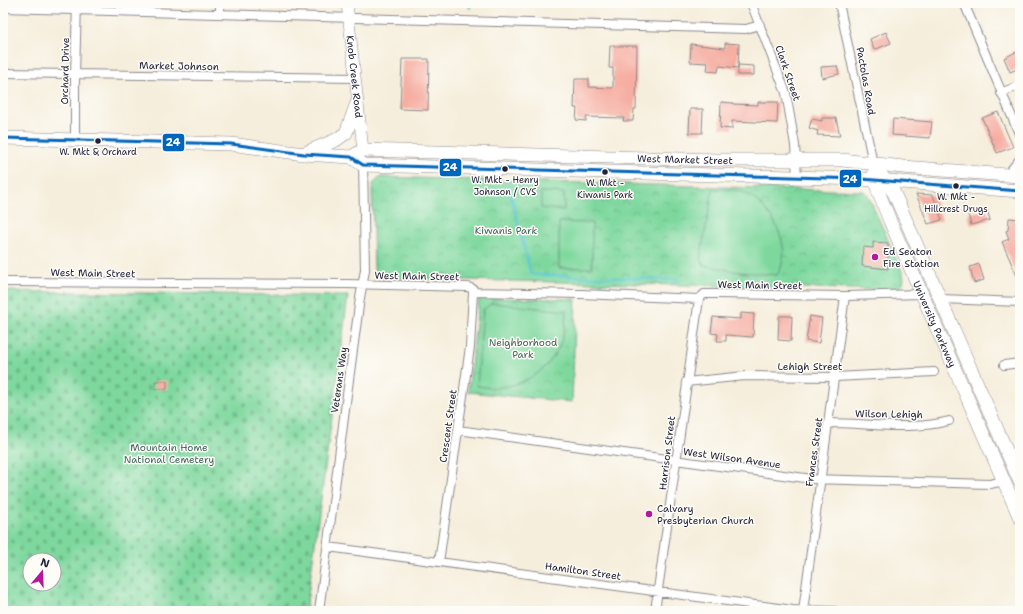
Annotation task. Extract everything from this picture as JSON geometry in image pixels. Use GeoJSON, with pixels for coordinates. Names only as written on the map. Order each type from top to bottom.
{"type":"FeatureCollection","features":[{"type":"Feature","properties":{"kind":"main road","name":"Knob Creek Road"},"geometry":{"type":"LineString","coordinates":[[347,3],[363,150]]}},
{"type":"Feature","properties":{"kind":"main road"},"geometry":{"type":"LineString","coordinates":[[304,154],[336,140],[346,133],[358,104]]}},
{"type":"Feature","properties":{"kind":"main road"},"geometry":{"type":"LineString","coordinates":[[3,138],[231,144],[304,154],[351,157],[363,165]]}},
{"type":"Feature","properties":{"kind":"main road","name":"West Market Street"},"geometry":{"type":"LineString","coordinates":[[363,150],[718,160],[842,160],[1014,175]]}},
{"type":"Feature","properties":{"kind":"main road"},"geometry":{"type":"LineString","coordinates":[[351,157],[363,150]]}},
{"type":"Feature","properties":{"kind":"main road","name":"University Parkway"},"geometry":{"type":"LineString","coordinates":[[872,163],[880,180],[894,193],[1020,482]]}},
{"type":"Feature","properties":{"kind":"main road","name":"West Market Street"},"geometry":{"type":"LineString","coordinates":[[363,165],[880,180],[1020,191]]}},
{"type":"Feature","properties":{"kind":"main road","name":"University Parkway"},"geometry":{"type":"LineString","coordinates":[[880,180],[878,191],[1020,518]]}},
{"type":"Feature","properties":{"kind":"street"},"geometry":{"type":"LineString","coordinates":[[220,3],[220,13]]}},
{"type":"Feature","properties":{"kind":"street","name":"Clark Street"},"geometry":{"type":"LineString","coordinates":[[751,3],[786,93],[797,160],[797,177]]}},
{"type":"Feature","properties":{"kind":"street","name":"Pactolas Road"},"geometry":{"type":"LineString","coordinates":[[839,3],[872,163]]}},
{"type":"Feature","properties":{"kind":"street"},"geometry":{"type":"LineString","coordinates":[[964,3],[1020,136]]}},
{"type":"Feature","properties":{"kind":"street"},"geometry":{"type":"LineString","coordinates":[[3,8],[77,6],[349,18],[746,29],[760,25]]}},
{"type":"Feature","properties":{"kind":"street","name":"Orchard Drive"},"geometry":{"type":"LineString","coordinates":[[75,140],[77,6]]}},
{"type":"Feature","properties":{"kind":"street","name":"Market Johnson"},"geometry":{"type":"LineString","coordinates":[[3,73],[355,78]]}},
{"type":"Feature","properties":{"kind":"street"},"geometry":{"type":"LineString","coordinates":[[1001,93],[1020,85]]}},
{"type":"Feature","properties":{"kind":"street","name":"Veterans Way"},"geometry":{"type":"LineString","coordinates":[[319,611],[360,298],[363,285],[365,252],[363,150]]}},
{"type":"Feature","properties":{"kind":"street"},"geometry":{"type":"LineString","coordinates":[[1014,175],[1020,159]]}},
{"type":"Feature","properties":{"kind":"street","name":"West Main Street"},"geometry":{"type":"LineString","coordinates":[[3,282],[468,287],[473,288],[474,292],[596,294],[699,298],[704,294],[845,296],[922,294]]}},
{"type":"Feature","properties":{"kind":"street","name":"Crescent Street"},"geometry":{"type":"LineString","coordinates":[[439,562],[470,347],[474,292]]}},
{"type":"Feature","properties":{"kind":"street","name":"Frances Street"},"geometry":{"type":"LineString","coordinates":[[803,611],[845,296]]}},
{"type":"Feature","properties":{"kind":"street","name":"Harrison Street"},"geometry":{"type":"LineString","coordinates":[[655,611],[699,298]]}},
{"type":"Feature","properties":{"kind":"street"},"geometry":{"type":"LineString","coordinates":[[941,299],[1020,302]]}},
{"type":"Feature","properties":{"kind":"street"},"geometry":{"type":"LineString","coordinates":[[1004,365],[1020,363]]}},
{"type":"Feature","properties":{"kind":"street","name":"Lehigh Street"},"geometry":{"type":"LineString","coordinates":[[686,382],[745,376],[835,377],[934,372]]}},
{"type":"Feature","properties":{"kind":"street","name":"Wilson Lehigh"},"geometry":{"type":"LineString","coordinates":[[828,423],[884,426],[935,424],[949,421]]}},
{"type":"Feature","properties":{"kind":"street","name":"West Wilson Avenue"},"geometry":{"type":"LineString","coordinates":[[458,430],[821,479],[990,484],[1004,481]]}},
{"type":"Feature","properties":{"kind":"street","name":"Hamilton Street"},"geometry":{"type":"LineString","coordinates":[[328,547],[803,611],[835,611]]}},
{"type":"Feature","properties":{"kind":"green space","name":"Kiwanis Park"},"geometry":{"type":"Polygon","coordinates":[[[380,177],[864,191],[868,195],[901,269],[904,281],[899,288],[895,290],[381,278],[376,275],[374,268],[372,189],[373,184],[380,177]]]}},
{"type":"Feature","properties":{"kind":"green space"},"geometry":{"type":"Polygon","coordinates":[[[713,189],[735,190],[745,193],[764,208],[772,218],[782,241],[782,265],[777,275],[739,272],[704,265],[700,259],[713,189]]]}},
{"type":"Feature","properties":{"kind":"green space"},"geometry":{"type":"Polygon","coordinates":[[[541,192],[564,193],[564,210],[541,208],[541,192]]]}},
{"type":"Feature","properties":{"kind":"green space"},"geometry":{"type":"Polygon","coordinates":[[[559,222],[592,223],[592,268],[559,268],[559,222]]]}},
{"type":"Feature","properties":{"kind":"green space","name":"Mountain Home National Cemetery"},"geometry":{"type":"Polygon","coordinates":[[[3,291],[348,296],[306,611],[3,611],[3,291]]]}},
{"type":"Feature","properties":{"kind":"green space","name":"Neighborhood Park"},"geometry":{"type":"Polygon","coordinates":[[[479,298],[576,299],[572,402],[468,392],[479,298]]]}},
{"type":"Feature","properties":{"kind":"green space"},"geometry":{"type":"Polygon","coordinates":[[[492,303],[566,311],[562,339],[557,351],[549,362],[540,371],[517,384],[496,388],[477,386],[483,310],[492,303]]]}},
{"type":"Feature","properties":{"kind":"building"},"geometry":{"type":"Polygon","coordinates":[[[886,32],[891,43],[874,50],[870,39],[886,32]]]}},
{"type":"Feature","properties":{"kind":"building"},"geometry":{"type":"Polygon","coordinates":[[[725,43],[739,44],[738,68],[719,66],[718,72],[707,71],[708,63],[690,62],[691,44],[725,48],[725,43]]]}},
{"type":"Feature","properties":{"kind":"building"},"geometry":{"type":"Polygon","coordinates":[[[610,46],[637,46],[636,109],[634,109],[633,121],[623,121],[624,118],[586,117],[586,121],[576,120],[577,108],[574,108],[575,79],[589,79],[589,87],[613,88],[613,68],[609,68],[610,46]]]}},
{"type":"Feature","properties":{"kind":"building"},"geometry":{"type":"Polygon","coordinates":[[[1020,50],[1020,68],[1010,72],[1004,58],[1020,50]]]}},
{"type":"Feature","properties":{"kind":"building"},"geometry":{"type":"Polygon","coordinates":[[[402,59],[429,59],[428,110],[400,109],[402,59]]]}},
{"type":"Feature","properties":{"kind":"building"},"geometry":{"type":"Polygon","coordinates":[[[738,65],[754,66],[754,75],[738,75],[738,65]]]}},
{"type":"Feature","properties":{"kind":"building"},"geometry":{"type":"Polygon","coordinates":[[[837,66],[839,74],[822,78],[821,67],[837,66]]]}},
{"type":"Feature","properties":{"kind":"building"},"geometry":{"type":"Polygon","coordinates":[[[721,102],[758,105],[758,102],[778,102],[777,123],[732,121],[732,129],[720,128],[721,102]]]}},
{"type":"Feature","properties":{"kind":"building"},"geometry":{"type":"Polygon","coordinates":[[[690,109],[703,109],[702,133],[689,133],[690,109]]]}},
{"type":"Feature","properties":{"kind":"building"},"geometry":{"type":"Polygon","coordinates":[[[998,112],[1013,147],[997,153],[982,118],[998,112]]]}},
{"type":"Feature","properties":{"kind":"building"},"geometry":{"type":"Polygon","coordinates":[[[822,118],[836,118],[840,136],[817,135],[818,131],[809,128],[812,119],[822,121],[822,118]]]}},
{"type":"Feature","properties":{"kind":"building"},"geometry":{"type":"Polygon","coordinates":[[[893,119],[932,122],[930,138],[892,135],[893,119]]]}},
{"type":"Feature","properties":{"kind":"building"},"geometry":{"type":"Polygon","coordinates":[[[916,194],[933,195],[942,220],[928,224],[916,194]]]}},
{"type":"Feature","properties":{"kind":"building"},"geometry":{"type":"Polygon","coordinates":[[[987,209],[990,220],[971,225],[968,214],[987,209]]]}},
{"type":"Feature","properties":{"kind":"building"},"geometry":{"type":"Polygon","coordinates":[[[1009,218],[1020,219],[1020,283],[1002,242],[1009,239],[1006,231],[1008,230],[1009,218]]]}},
{"type":"Feature","properties":{"kind":"building","name":"Ed Seaton Fire Station"},"geometry":{"type":"Polygon","coordinates":[[[873,242],[888,243],[888,269],[862,266],[863,247],[873,248],[873,242]]]}},
{"type":"Feature","properties":{"kind":"building"},"geometry":{"type":"Polygon","coordinates":[[[979,264],[984,280],[974,283],[970,267],[979,264]]]}},
{"type":"Feature","properties":{"kind":"building"},"geometry":{"type":"Polygon","coordinates":[[[741,313],[754,314],[753,337],[726,335],[726,341],[717,341],[718,334],[711,333],[713,317],[741,319],[741,313]]]}},
{"type":"Feature","properties":{"kind":"building"},"geometry":{"type":"Polygon","coordinates":[[[779,316],[792,316],[791,341],[778,340],[779,316]]]}},
{"type":"Feature","properties":{"kind":"building"},"geometry":{"type":"Polygon","coordinates":[[[810,316],[822,318],[819,343],[806,341],[810,316]]]}},
{"type":"Feature","properties":{"kind":"building"},"geometry":{"type":"Polygon","coordinates":[[[155,381],[167,381],[167,389],[155,389],[155,381]]]}},
{"type":"Feature","properties":{"kind":"waterway"},"geometry":{"type":"LineString","coordinates":[[469,3],[470,8]]}},
{"type":"Feature","properties":{"kind":"waterway"},"geometry":{"type":"LineString","coordinates":[[508,185],[531,274],[679,280]]}},
{"type":"Feature","properties":{"kind":"transit line","name":"24"},"geometry":{"type":"LineString","coordinates":[[3,138],[231,144],[304,154],[351,157],[363,165],[861,179],[1020,191]]}},
{"type":"Feature","properties":{"kind":"place","name":"W. Mkt & Orchard"},"geometry":{"type":"Point","coordinates":[98,141]}},
{"type":"Feature","properties":{"kind":"place","name":"W. Mkt - Henry Johnson / CVS"},"geometry":{"type":"Point","coordinates":[505,169]}},
{"type":"Feature","properties":{"kind":"place","name":"W. Mkt - Kiwanis Park"},"geometry":{"type":"Point","coordinates":[605,172]}},
{"type":"Feature","properties":{"kind":"place","name":"W. Mkt - Hillcrest Drugs"},"geometry":{"type":"Point","coordinates":[956,186]}},
{"type":"Feature","properties":{"kind":"place","name":"Ed Seaton Fire Station"},"geometry":{"type":"Point","coordinates":[875,257]}},
{"type":"Feature","properties":{"kind":"place","name":"Calvary Presbyterian Church"},"geometry":{"type":"Point","coordinates":[649,514]}}]}
